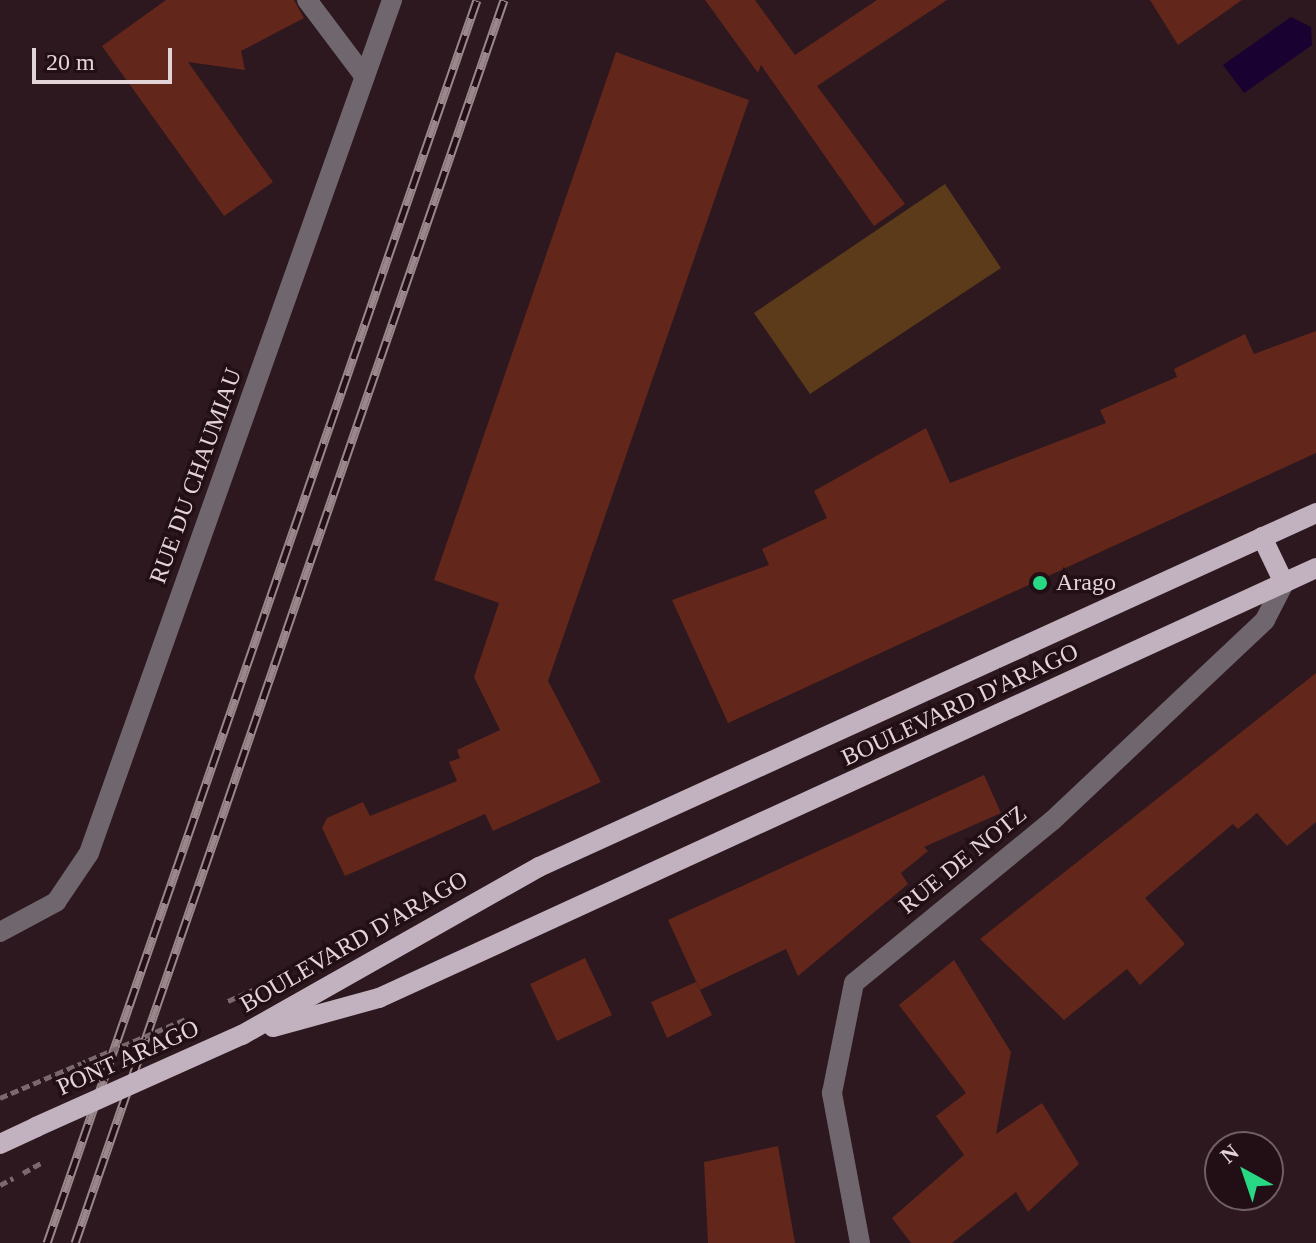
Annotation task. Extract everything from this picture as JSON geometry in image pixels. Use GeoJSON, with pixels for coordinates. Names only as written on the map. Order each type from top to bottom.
{"type":"FeatureCollection","features":[{"type":"Feature","properties":{"kind":"main road","name":"BOULEVARD D'ARAGO"},"geometry":{"type":"LineString","coordinates":[[242,1035],[539,867],[1316,513]]}},
{"type":"Feature","properties":{"kind":"main road"},"geometry":{"type":"LineString","coordinates":[[1262,537],[1284,583]]}},
{"type":"Feature","properties":{"kind":"main road","name":"BOULEVARD D'ARAGO"},"geometry":{"type":"LineString","coordinates":[[242,1035],[379,998],[1316,568]]}},
{"type":"Feature","properties":{"kind":"main road","name":"PONT ARAGO"},"geometry":{"type":"LineString","coordinates":[[0,1144],[242,1035]]}},
{"type":"Feature","properties":{"kind":"street"},"geometry":{"type":"LineString","coordinates":[[307,0],[365,77]]}},
{"type":"Feature","properties":{"kind":"street","name":"RUE DU CHAUMIAU"},"geometry":{"type":"LineString","coordinates":[[0,932],[56,902],[89,853],[392,0]]}},
{"type":"Feature","properties":{"kind":"street","name":"RUE DE NOTZ"},"geometry":{"type":"LineString","coordinates":[[860,1243],[832,1093],[854,983],[1052,821],[1265,620],[1284,583]]}},
{"type":"Feature","properties":{"kind":"path"},"geometry":{"type":"LineString","coordinates":[[211,1008],[253,990]]}},
{"type":"Feature","properties":{"kind":"path"},"geometry":{"type":"LineString","coordinates":[[0,1098],[197,1014]]}},
{"type":"Feature","properties":{"kind":"shaded area"},"geometry":{"type":"Polygon","coordinates":[[[1291,17],[1311,27],[1312,45],[1244,93],[1223,65],[1291,17]]]}},
{"type":"Feature","properties":{"kind":"shaded area"},"geometry":{"type":"Polygon","coordinates":[[[945,184],[1001,268],[810,394],[754,313],[945,184]]]}},
{"type":"Feature","properties":{"kind":"building"},"geometry":{"type":"Polygon","coordinates":[[[166,0],[294,0],[304,18],[241,51],[245,70],[188,62],[273,182],[224,216],[102,46],[166,0]]]}},
{"type":"Feature","properties":{"kind":"building"},"geometry":{"type":"Polygon","coordinates":[[[705,0],[755,0],[795,55],[877,0],[947,0],[817,86],[905,204],[874,226],[761,65],[758,73],[705,0]]]}},
{"type":"Feature","properties":{"kind":"building"},"geometry":{"type":"Polygon","coordinates":[[[1150,0],[1242,0],[1178,45],[1150,0]]]}},
{"type":"Feature","properties":{"kind":"building"},"geometry":{"type":"Polygon","coordinates":[[[616,52],[749,100],[548,681],[601,782],[493,831],[485,814],[345,876],[322,828],[327,818],[363,802],[370,816],[457,781],[449,762],[460,758],[457,750],[500,730],[474,677],[499,603],[434,580],[616,52]]]}},
{"type":"Feature","properties":{"kind":"building"},"geometry":{"type":"Polygon","coordinates":[[[1316,331],[1316,453],[728,723],[672,600],[769,565],[762,549],[827,518],[814,491],[926,428],[950,483],[1106,423],[1100,410],[1177,377],[1174,369],[1245,334],[1254,354],[1316,331]]]}},
{"type":"Feature","properties":{"kind":"building"},"geometry":{"type":"Polygon","coordinates":[[[1316,673],[1316,822],[1287,846],[1257,813],[1238,829],[1233,824],[1145,898],[1185,944],[1140,985],[1127,969],[1064,1020],[980,939],[1316,673]]]}},
{"type":"Feature","properties":{"kind":"building"},"geometry":{"type":"Polygon","coordinates":[[[984,775],[1001,813],[924,847],[928,851],[901,873],[908,884],[798,976],[786,949],[700,990],[668,920],[984,775]]]}},
{"type":"Feature","properties":{"kind":"building"},"geometry":{"type":"Polygon","coordinates":[[[585,958],[612,1015],[557,1041],[530,984],[585,958]]]}},
{"type":"Feature","properties":{"kind":"building"},"geometry":{"type":"Polygon","coordinates":[[[954,960],[1011,1052],[996,1134],[1042,1103],[1079,1164],[1028,1212],[1016,1192],[952,1243],[911,1243],[892,1218],[964,1155],[936,1116],[966,1093],[899,1005],[954,960]]]}},
{"type":"Feature","properties":{"kind":"building"},"geometry":{"type":"Polygon","coordinates":[[[696,982],[712,1015],[667,1038],[651,1002],[696,982]]]}},
{"type":"Feature","properties":{"kind":"building"},"geometry":{"type":"Polygon","coordinates":[[[778,1146],[795,1243],[708,1243],[704,1162],[778,1146]]]}},
{"type":"Feature","properties":{"kind":"railway"},"geometry":{"type":"LineString","coordinates":[[47,1243],[477,0]]}},
{"type":"Feature","properties":{"kind":"railway"},"geometry":{"type":"LineString","coordinates":[[75,1243],[504,0]]}},
{"type":"Feature","properties":{"kind":"place","name":"Arago"},"geometry":{"type":"Point","coordinates":[1040,583]}}]}
